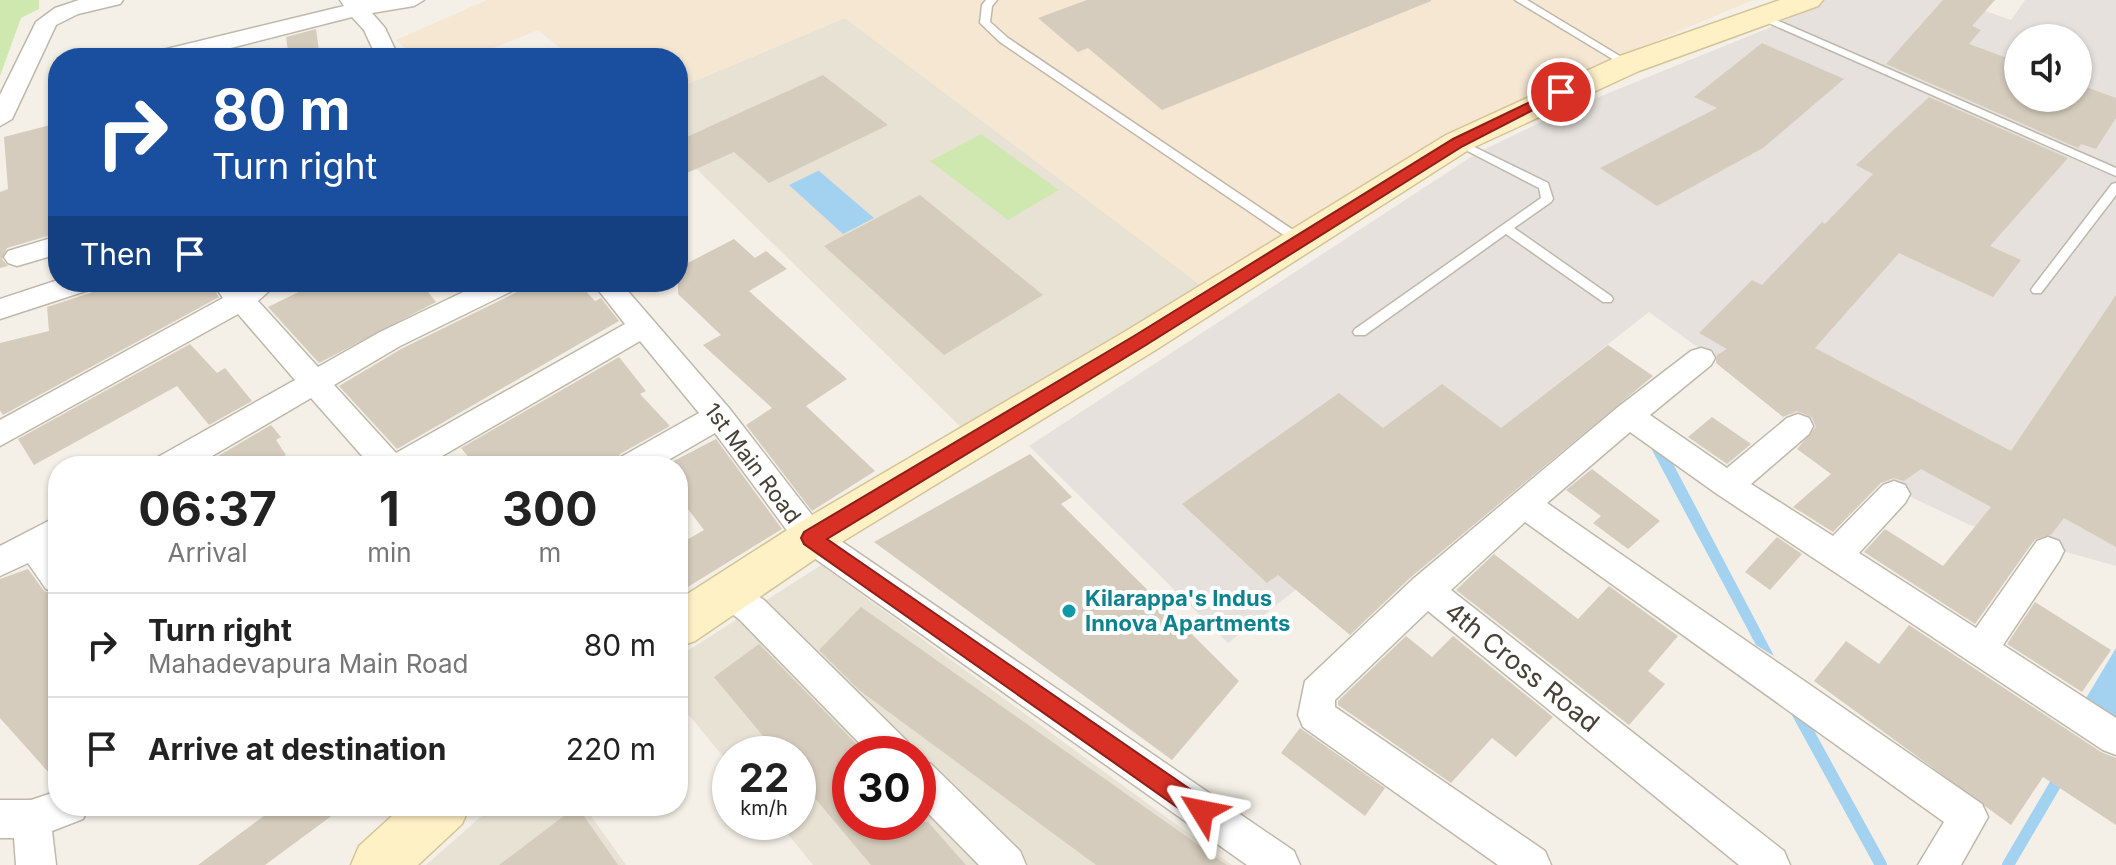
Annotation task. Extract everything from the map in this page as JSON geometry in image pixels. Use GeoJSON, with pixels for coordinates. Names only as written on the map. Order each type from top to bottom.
{"type":"FeatureCollection","features":[{"type":"Feature","properties":{"kind":"street"},"geometry":{"type":"LineString","coordinates":[[0,119],[47,22],[80,5],[113,0]]}},
{"type":"Feature","properties":{"kind":"street"},"geometry":{"type":"LineString","coordinates":[[220,48],[353,5],[414,0]]}},
{"type":"Feature","properties":{"kind":"street"},"geometry":{"type":"LineString","coordinates":[[688,619],[811,538],[1301,241],[1458,142],[1628,64],[1765,18],[1808,0]]}},
{"type":"Feature","properties":{"kind":"street"},"geometry":{"type":"LineString","coordinates":[[353,5],[374,28],[382,48]]}},
{"type":"Feature","properties":{"kind":"street"},"geometry":{"type":"LineString","coordinates":[[17,257],[48,248]]}},
{"type":"Feature","properties":{"kind":"street"},"geometry":{"type":"LineString","coordinates":[[0,309],[52,292]]}},
{"type":"Feature","properties":{"kind":"street"},"geometry":{"type":"LineString","coordinates":[[0,434],[231,292]]}},
{"type":"Feature","properties":{"kind":"street"},"geometry":{"type":"LineString","coordinates":[[234,292],[380,456]]}},
{"type":"Feature","properties":{"kind":"street"},"geometry":{"type":"LineString","coordinates":[[186,456],[390,339],[486,292]]}},
{"type":"Feature","properties":{"kind":"street","name":"1st Main Road"},"geometry":{"type":"LineString","coordinates":[[614,292],[719,416],[811,538],[1280,865]]}},
{"type":"Feature","properties":{"kind":"street"},"geometry":{"type":"LineString","coordinates":[[416,456],[644,326]]}},
{"type":"Feature","properties":{"kind":"street"},"geometry":{"type":"LineString","coordinates":[[1425,589],[1628,415],[1701,358]]}},
{"type":"Feature","properties":{"kind":"street"},"geometry":{"type":"LineString","coordinates":[[1628,415],[1728,485],[2116,738]]}},
{"type":"Feature","properties":{"kind":"street"},"geometry":{"type":"LineString","coordinates":[[649,456],[719,416]]}},
{"type":"Feature","properties":{"kind":"street"},"geometry":{"type":"LineString","coordinates":[[1728,485],[1798,426]]}},
{"type":"Feature","properties":{"kind":"street"},"geometry":{"type":"LineString","coordinates":[[1836,555],[1894,494]]}},
{"type":"Feature","properties":{"kind":"street"},"geometry":{"type":"LineString","coordinates":[[1524,504],[1969,817],[1938,865]]}},
{"type":"Feature","properties":{"kind":"street"},"geometry":{"type":"LineString","coordinates":[[0,562],[45,537]]}},
{"type":"Feature","properties":{"kind":"street"},"geometry":{"type":"LineString","coordinates":[[1981,650],[2048,551]]}},
{"type":"Feature","properties":{"kind":"street","name":"4th Cross Road"},"geometry":{"type":"LineString","coordinates":[[1531,865],[1316,715],[1318,693],[1425,589],[1770,865]]}},
{"type":"Feature","properties":{"kind":"street"},"geometry":{"type":"LineString","coordinates":[[729,592],[752,610],[877,736]]}},
{"type":"Feature","properties":{"kind":"street"},"geometry":{"type":"LineString","coordinates":[[936,795],[1006,865]]}},
{"type":"Feature","properties":{"kind":"street"},"geometry":{"type":"LineString","coordinates":[[36,865],[16,819],[48,811]]}},
{"type":"Feature","properties":{"kind":"street"},"geometry":{"type":"LineString","coordinates":[[378,865],[432,816]]}},
{"type":"Feature","properties":{"kind":"lane"},"geometry":{"type":"LineString","coordinates":[[992,0],[987,5],[985,23],[1004,40],[1301,241]]}},
{"type":"Feature","properties":{"kind":"lane"},"geometry":{"type":"LineString","coordinates":[[1520,0],[1628,64]]}},
{"type":"Feature","properties":{"kind":"lane"},"geometry":{"type":"LineString","coordinates":[[1765,18],[2116,172]]}},
{"type":"Feature","properties":{"kind":"lane"},"geometry":{"type":"LineString","coordinates":[[1360,332],[1547,199],[1544,186],[1458,142]]}},
{"type":"Feature","properties":{"kind":"lane"},"geometry":{"type":"LineString","coordinates":[[2037,290],[2116,187]]}},
{"type":"Feature","properties":{"kind":"lane"},"geometry":{"type":"LineString","coordinates":[[1506,228],[1607,299]]}},
{"type":"Feature","properties":{"kind":"shaded area"},"geometry":{"type":"Polygon","coordinates":[[[487,0],[1753,0],[1547,87],[1413,155],[1202,286],[845,18],[688,84],[688,48],[560,48],[538,30],[494,48],[405,48],[396,40],[487,0]]]}},
{"type":"Feature","properties":{"kind":"shaded area"},"geometry":{"type":"Polygon","coordinates":[[[1824,0],[1954,0],[2011,20],[2025,0],[2116,0],[2116,566],[1970,525],[1892,488],[1649,312],[1228,643],[1029,446],[1477,153],[1562,112],[1771,27],[1824,0]]]}},
{"type":"Feature","properties":{"kind":"shaded area"},"geometry":{"type":"Polygon","coordinates":[[[845,18],[1202,286],[968,434],[688,161],[688,84],[845,18]]]}},
{"type":"Feature","properties":{"kind":"shaded area"},"geometry":{"type":"Polygon","coordinates":[[[821,565],[1232,865],[813,865],[793,840],[816,840],[816,736],[712,736],[712,743],[688,714],[688,651],[821,565]]]}},
{"type":"Feature","properties":{"kind":"shaded area"},"geometry":{"type":"Polygon","coordinates":[[[482,816],[591,816],[626,865],[426,865],[482,816]]]}},
{"type":"Feature","properties":{"kind":"green space"},"geometry":{"type":"Polygon","coordinates":[[[0,0],[39,0],[39,9],[21,18],[0,76],[0,0]]]}},
{"type":"Feature","properties":{"kind":"green space"},"geometry":{"type":"Polygon","coordinates":[[[981,134],[1059,190],[1008,220],[930,161],[981,134]]]}},
{"type":"Feature","properties":{"kind":"water"},"geometry":{"type":"Polygon","coordinates":[[[819,171],[874,218],[843,234],[789,185],[819,171]]]}},
{"type":"Feature","properties":{"kind":"water"},"geometry":{"type":"Polygon","coordinates":[[[1651,448],[1668,454],[1774,656],[1756,645],[1651,448]]]}},
{"type":"Feature","properties":{"kind":"water"},"geometry":{"type":"Polygon","coordinates":[[[2116,648],[2116,719],[2085,700],[2116,648]]]}},
{"type":"Feature","properties":{"kind":"building"},"geometry":{"type":"Polygon","coordinates":[[[1087,0],[1431,1],[1162,110],[1088,48],[1078,52],[1038,18],[1087,0]]]}},
{"type":"Feature","properties":{"kind":"building"},"geometry":{"type":"Polygon","coordinates":[[[1943,0],[1995,0],[1972,26],[1981,30],[1969,44],[2004,57],[2004,112],[2092,112],[2092,89],[2116,98],[2116,118],[2096,149],[2081,144],[2078,148],[1886,64],[1943,0]]]}},
{"type":"Feature","properties":{"kind":"building"},"geometry":{"type":"Polygon","coordinates":[[[316,29],[319,48],[288,48],[286,37],[316,29]]]}},
{"type":"Feature","properties":{"kind":"building"},"geometry":{"type":"Polygon","coordinates":[[[1762,43],[1844,79],[1763,148],[1657,206],[1600,168],[1717,108],[1694,97],[1762,43]]]}},
{"type":"Feature","properties":{"kind":"building"},"geometry":{"type":"Polygon","coordinates":[[[823,75],[888,125],[769,183],[734,152],[688,173],[688,136],[823,75]]]}},
{"type":"Feature","properties":{"kind":"building"},"geometry":{"type":"Polygon","coordinates":[[[1929,97],[2068,158],[1990,246],[2021,260],[1993,297],[1899,253],[1815,348],[2011,451],[2116,295],[2116,547],[2064,518],[2051,535],[2035,539],[1975,624],[1864,552],[1885,529],[1943,566],[1991,507],[1921,469],[1904,481],[1893,478],[1881,483],[1833,532],[1793,507],[1831,474],[1797,449],[1816,427],[1812,417],[1797,411],[1783,417],[1716,363],[1717,355],[1727,349],[1699,333],[1752,280],[1762,285],[1822,222],[1825,224],[1873,174],[1856,165],[1929,97]]]}},
{"type":"Feature","properties":{"kind":"building"},"geometry":{"type":"Polygon","coordinates":[[[48,126],[48,236],[7,248],[2,259],[8,266],[0,268],[0,192],[8,189],[4,137],[48,126]]]}},
{"type":"Feature","properties":{"kind":"building"},"geometry":{"type":"Polygon","coordinates":[[[920,195],[1043,295],[944,355],[824,246],[920,195]]]}},
{"type":"Feature","properties":{"kind":"building"},"geometry":{"type":"Polygon","coordinates":[[[734,239],[755,258],[766,251],[787,269],[749,291],[847,379],[806,406],[875,471],[812,511],[746,425],[772,408],[703,345],[721,335],[678,294],[688,292],[688,263],[734,239]]]}},
{"type":"Feature","properties":{"kind":"building"},"geometry":{"type":"Polygon","coordinates":[[[93,292],[216,292],[219,297],[3,415],[0,410],[0,343],[49,331],[47,307],[93,292]]]}},
{"type":"Feature","properties":{"kind":"building"},"geometry":{"type":"Polygon","coordinates":[[[299,292],[428,292],[436,302],[319,363],[268,307],[299,292]]]}},
{"type":"Feature","properties":{"kind":"building"},"geometry":{"type":"Polygon","coordinates":[[[517,292],[586,292],[595,301],[601,298],[619,321],[397,449],[339,386],[401,349],[517,292]]]}},
{"type":"Feature","properties":{"kind":"building"},"geometry":{"type":"Polygon","coordinates":[[[190,344],[217,373],[225,368],[252,401],[209,425],[177,386],[34,465],[18,439],[190,344]]]}},
{"type":"Feature","properties":{"kind":"building"},"geometry":{"type":"Polygon","coordinates":[[[1608,345],[1653,376],[1411,577],[1350,635],[1278,575],[1267,583],[1182,504],[1339,393],[1383,428],[1442,384],[1501,428],[1608,345]]]}},
{"type":"Feature","properties":{"kind":"building"},"geometry":{"type":"Polygon","coordinates":[[[619,357],[646,391],[640,394],[670,426],[619,456],[468,456],[461,448],[619,357]]]}},
{"type":"Feature","properties":{"kind":"building"},"geometry":{"type":"Polygon","coordinates":[[[1712,417],[1751,444],[1727,464],[1688,437],[1712,417]]]}},
{"type":"Feature","properties":{"kind":"building"},"geometry":{"type":"Polygon","coordinates":[[[271,425],[281,437],[276,440],[286,455],[284,456],[218,456],[271,425]]]}},
{"type":"Feature","properties":{"kind":"building"},"geometry":{"type":"Polygon","coordinates":[[[716,439],[782,529],[688,587],[688,539],[704,530],[688,509],[688,456],[683,456],[716,439]]]}},
{"type":"Feature","properties":{"kind":"building","name":"Kilarappa's Indus Innova Apartments"},"geometry":{"type":"Polygon","coordinates":[[[1030,454],[1072,497],[1061,504],[1239,681],[1172,760],[874,542],[1030,454]]]}},
{"type":"Feature","properties":{"kind":"building"},"geometry":{"type":"Polygon","coordinates":[[[1592,469],[1660,521],[1628,549],[1593,523],[1601,516],[1566,490],[1592,469]]]}},
{"type":"Feature","properties":{"kind":"building"},"geometry":{"type":"Polygon","coordinates":[[[1777,537],[1802,554],[1770,590],[1745,572],[1777,537]]]}},
{"type":"Feature","properties":{"kind":"building"},"geometry":{"type":"Polygon","coordinates":[[[1494,554],[1578,619],[1609,586],[1678,636],[1648,671],[1665,684],[1629,725],[1456,590],[1494,554]]]}},
{"type":"Feature","properties":{"kind":"building"},"geometry":{"type":"Polygon","coordinates":[[[28,569],[48,592],[48,772],[0,718],[0,579],[28,569]]]}},
{"type":"Feature","properties":{"kind":"building"},"geometry":{"type":"Polygon","coordinates":[[[2035,602],[2111,650],[2082,692],[2007,644],[2035,602]]]}},
{"type":"Feature","properties":{"kind":"building"},"geometry":{"type":"Polygon","coordinates":[[[861,607],[1227,865],[1096,865],[936,747],[936,736],[921,736],[859,690],[819,650],[861,607]]]}},
{"type":"Feature","properties":{"kind":"building"},"geometry":{"type":"Polygon","coordinates":[[[1909,625],[2101,752],[2116,758],[2116,825],[2043,777],[2011,825],[1814,681],[1846,641],[1879,664],[1909,625]]]}},
{"type":"Feature","properties":{"kind":"building"},"geometry":{"type":"Polygon","coordinates":[[[1406,636],[1432,657],[1453,636],[1553,717],[1516,757],[1492,738],[1451,783],[1338,705],[1338,701],[1406,636]]]}},
{"type":"Feature","properties":{"kind":"building"},"geometry":{"type":"Polygon","coordinates":[[[759,644],[848,736],[832,736],[832,819],[816,799],[816,736],[763,736],[714,677],[759,644]]]}},
{"type":"Feature","properties":{"kind":"building"},"geometry":{"type":"Polygon","coordinates":[[[1300,728],[1385,788],[1365,816],[1281,753],[1300,728]]]}},
{"type":"Feature","properties":{"kind":"building"},"geometry":{"type":"Polygon","coordinates":[[[264,816],[331,816],[265,865],[198,865],[264,816]]]}},
{"type":"Feature","properties":{"kind":"building"},"geometry":{"type":"Polygon","coordinates":[[[564,816],[584,816],[618,865],[499,865],[564,816]]]}},
{"type":"Feature","properties":{"kind":"building"},"geometry":{"type":"Polygon","coordinates":[[[936,831],[966,865],[871,865],[850,840],[936,840],[936,831]]]}},
{"type":"Feature","properties":{"kind":"waterway"},"geometry":{"type":"LineString","coordinates":[[1796,710],[1881,865]]}},
{"type":"Feature","properties":{"kind":"waterway"},"geometry":{"type":"LineString","coordinates":[[2008,865],[2062,773]]}},
{"type":"Feature","properties":{"kind":"place","name":"Kilarappa's Indus Innova Apartments"},"geometry":{"type":"Point","coordinates":[1069,611]}},
{"type":"Feature","properties":{"kind":"route"},"geometry":{"type":"LineString","coordinates":[[1202,811],[811,538],[1140,341],[1458,142],[1561,92]]}}]}
